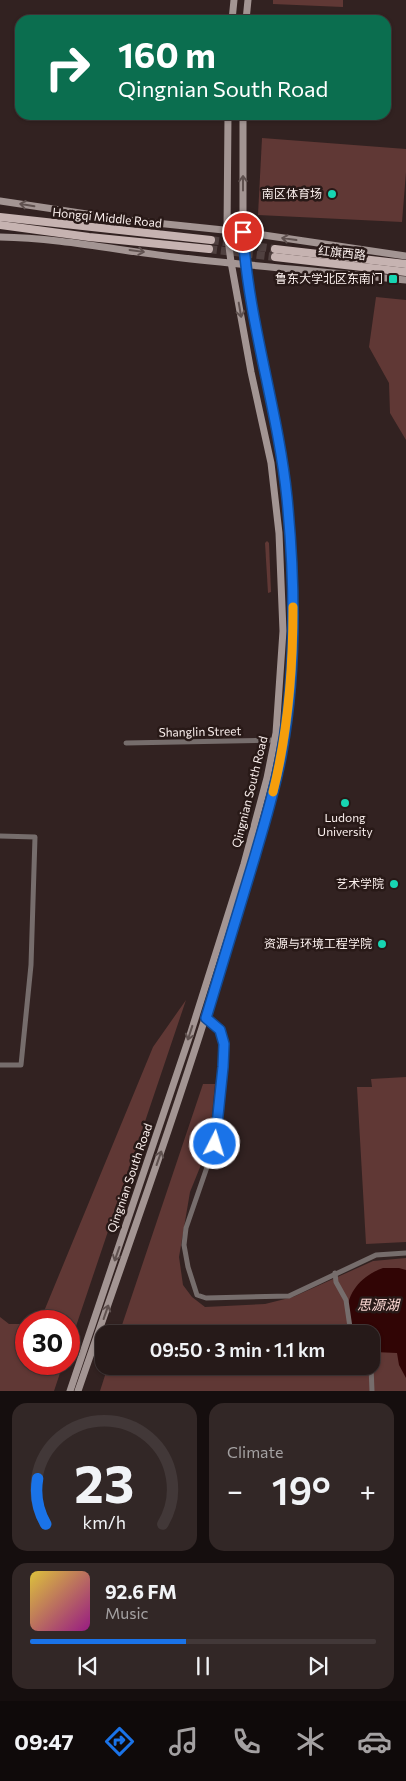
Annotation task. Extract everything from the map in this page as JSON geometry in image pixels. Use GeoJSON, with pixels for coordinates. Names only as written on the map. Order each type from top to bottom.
{"type":"FeatureCollection","features":[{"type":"Feature","properties":{"kind":"main road"},"geometry":{"type":"LineString","coordinates":[[232,15],[234,0]]}},
{"type":"Feature","properties":{"kind":"main road"},"geometry":{"type":"LineString","coordinates":[[246,15],[248,0]]}},
{"type":"Feature","properties":{"kind":"main road","name":"Qingnian South Road"},"geometry":{"type":"LineString","coordinates":[[70,1391],[190,1035],[238,883],[267,778],[275,740],[281,682],[283,631],[278,515],[271,463],[251,372],[227,231],[228,120]]}},
{"type":"Feature","properties":{"kind":"main road","name":"Qingnian South Road"},"geometry":{"type":"LineString","coordinates":[[78,1391],[206,1018],[279,770],[285,734],[293,632],[286,496],[272,405],[245,264],[243,232],[243,120]]}},
{"type":"Feature","properties":{"kind":"main road"},"geometry":{"type":"LineString","coordinates":[[0,201],[127,220],[243,232],[406,256]]}},
{"type":"Feature","properties":{"kind":"main road","name":"Hongqi Middle Road"},"geometry":{"type":"LineString","coordinates":[[0,216],[72,226],[211,240]]}},
{"type":"Feature","properties":{"kind":"main road","name":"Hongqi Middle Road"},"geometry":{"type":"LineString","coordinates":[[0,225],[70,239],[209,250]]}},
{"type":"Feature","properties":{"kind":"main road"},"geometry":{"type":"LineString","coordinates":[[0,237],[70,239],[89,244],[174,257],[406,280]]}},
{"type":"Feature","properties":{"kind":"main road","name":"红旗西路"},"geometry":{"type":"LineString","coordinates":[[406,264],[275,253],[406,272]]}},
{"type":"Feature","properties":{"kind":"street","name":"Shanglin Street"},"geometry":{"type":"LineString","coordinates":[[126,743],[275,740]]}},
{"type":"Feature","properties":{"kind":"street"},"geometry":{"type":"LineString","coordinates":[[0,836],[35,837],[31,965],[21,1066],[0,1065]]}},
{"type":"Feature","properties":{"kind":"street"},"geometry":{"type":"LineString","coordinates":[[206,1018],[220,1030],[224,1044],[215,1144],[186,1228],[184,1245],[188,1267],[197,1294],[206,1298],[288,1296],[376,1255],[406,1253]]}},
{"type":"Feature","properties":{"kind":"street"},"geometry":{"type":"LineString","coordinates":[[335,1274],[336,1282],[346,1300],[349,1325]]}},
{"type":"Feature","properties":{"kind":"street"},"geometry":{"type":"LineString","coordinates":[[371,1375],[372,1391]]}},
{"type":"Feature","properties":{"kind":"shaded area"},"geometry":{"type":"Polygon","coordinates":[[[273,0],[343,0],[343,7],[273,4],[273,0]]]}},
{"type":"Feature","properties":{"kind":"shaded area","name":"南区体育场"},"geometry":{"type":"Polygon","coordinates":[[[262,138],[406,149],[402,222],[258,215],[262,138]]]}},
{"type":"Feature","properties":{"kind":"shaded area"},"geometry":{"type":"Polygon","coordinates":[[[376,297],[406,300],[406,440],[390,413],[389,383],[369,347],[376,297]]]}},
{"type":"Feature","properties":{"kind":"shaded area"},"geometry":{"type":"Polygon","coordinates":[[[267,541],[269,543],[271,592],[268,593],[265,543],[267,541]]]}},
{"type":"Feature","properties":{"kind":"shaded area"},"geometry":{"type":"Polygon","coordinates":[[[186,1000],[80,1314],[80,1310],[45,1310],[153,1047],[186,1000]]]}},
{"type":"Feature","properties":{"kind":"shaded area"},"geometry":{"type":"Polygon","coordinates":[[[406,1077],[406,1242],[366,1244],[357,1087],[372,1087],[371,1079],[406,1077]]]}},
{"type":"Feature","properties":{"kind":"shaded area"},"geometry":{"type":"Polygon","coordinates":[[[203,1084],[215,1084],[209,1145],[190,1192],[179,1257],[183,1285],[192,1297],[205,1307],[265,1304],[293,1297],[373,1261],[406,1258],[406,1391],[100,1391],[105,1375],[380,1375],[380,1325],[122,1325],[203,1084]]]}},
{"type":"Feature","properties":{"kind":"shaded area"},"geometry":{"type":"Polygon","coordinates":[[[0,1317],[9,1324],[15,1324],[15,1375],[59,1375],[54,1391],[0,1391],[0,1317]]]}},
{"type":"Feature","properties":{"kind":"water","name":"思源湖"},"geometry":{"type":"Polygon","coordinates":[[[383,1268],[406,1270],[406,1378],[399,1365],[397,1353],[380,1352],[380,1325],[350,1325],[349,1323],[348,1303],[352,1294],[364,1278],[383,1268]]]}},
{"type":"Feature","properties":{"kind":"tunnel"},"geometry":{"type":"LineString","coordinates":[[211,240],[275,249]]}},
{"type":"Feature","properties":{"kind":"tunnel"},"geometry":{"type":"LineString","coordinates":[[209,249],[275,257]]}},
{"type":"Feature","properties":{"kind":"slow traffic"},"geometry":{"type":"LineString","coordinates":[[273,792],[285,734],[290,682],[293,607]]}},
{"type":"Feature","properties":{"kind":"place","name":"南区体育场"},"geometry":{"type":"Point","coordinates":[332,194]}},
{"type":"Feature","properties":{"kind":"place","name":"鲁东大学北区东南门"},"geometry":{"type":"Point","coordinates":[393,279]}},
{"type":"Feature","properties":{"kind":"place","name":"Ludong University"},"geometry":{"type":"Point","coordinates":[345,803]}},
{"type":"Feature","properties":{"kind":"place","name":"艺术学院"},"geometry":{"type":"Point","coordinates":[394,884]}},
{"type":"Feature","properties":{"kind":"place","name":"资源与环境工程学院"},"geometry":{"type":"Point","coordinates":[382,944]}},
{"type":"Feature","properties":{"kind":"route"},"geometry":{"type":"LineString","coordinates":[[215,1144],[224,1044],[220,1030],[206,1018],[279,770],[285,734],[293,632],[290,532],[282,463],[245,264],[243,232]]}}]}
